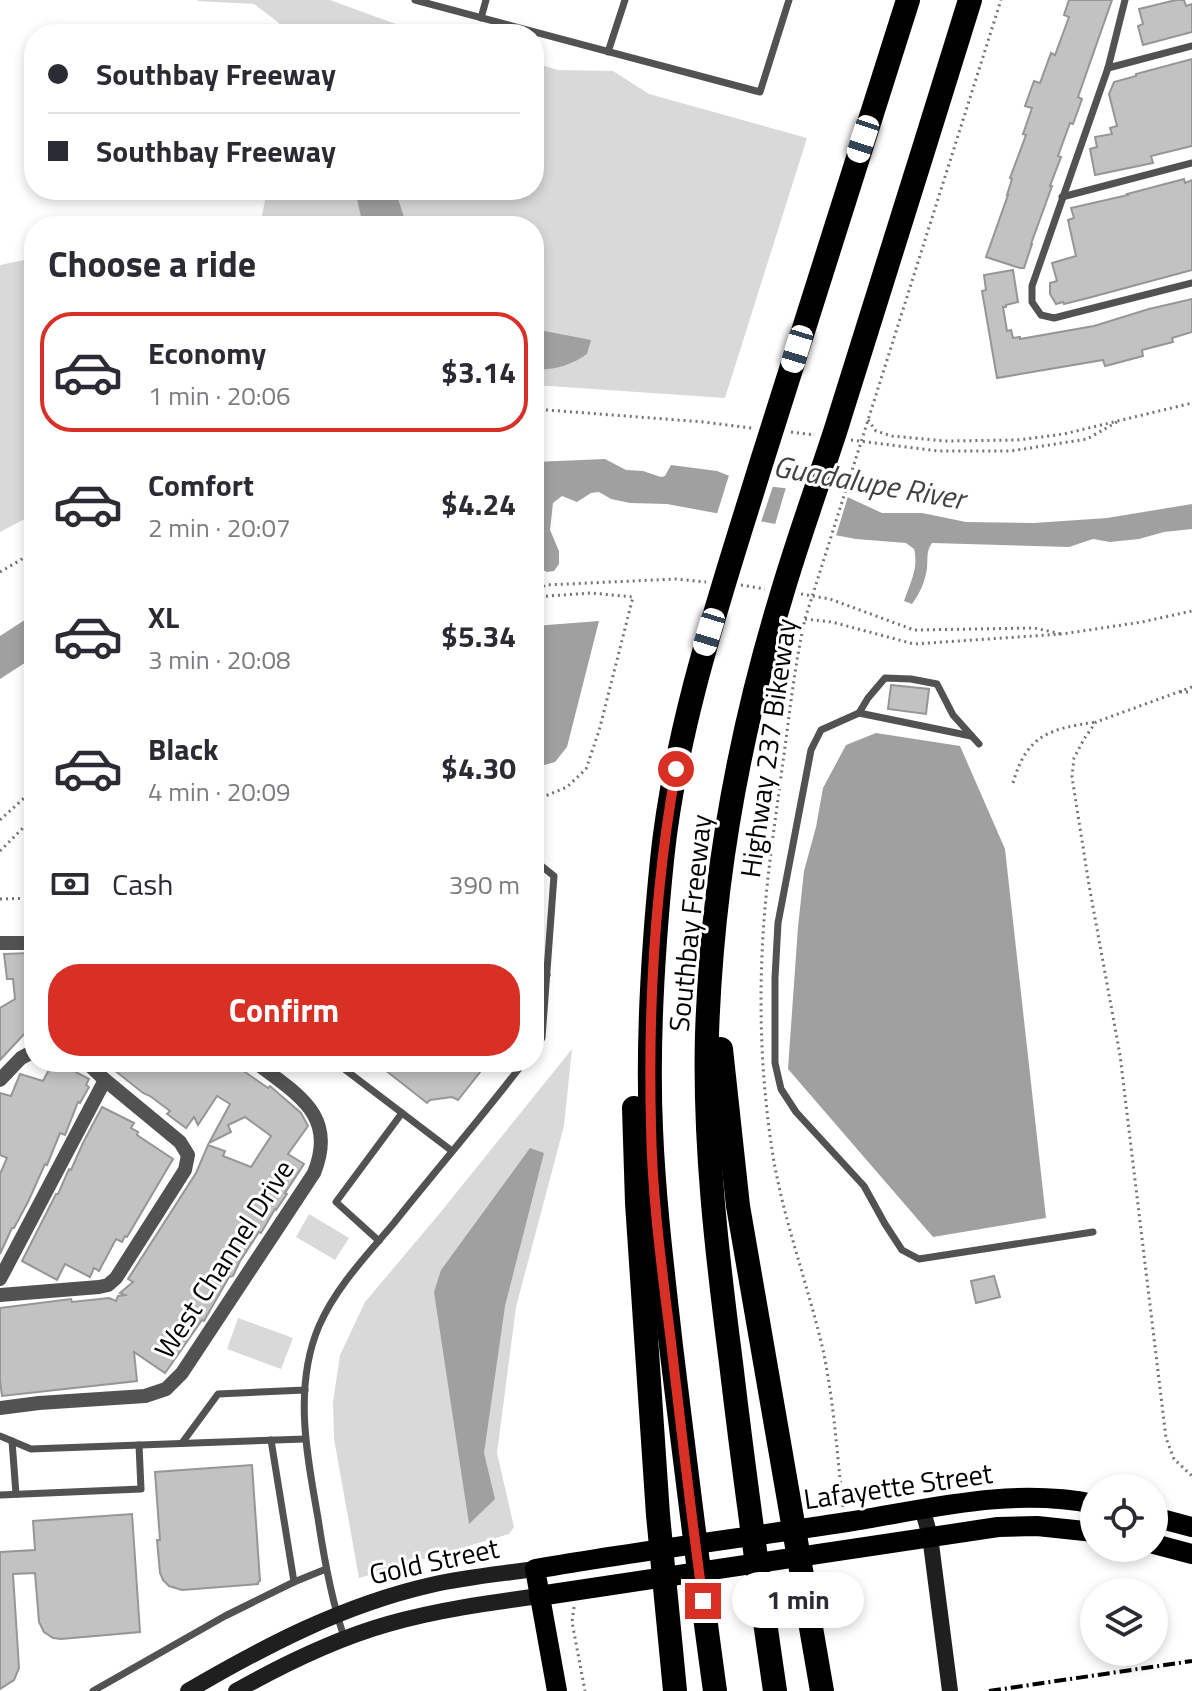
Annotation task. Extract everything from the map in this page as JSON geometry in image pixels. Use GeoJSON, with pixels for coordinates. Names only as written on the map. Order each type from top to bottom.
{"type":"FeatureCollection","features":[{"type":"Feature","properties":{"kind":"highway","name":"Southbay Freeway"},"geometry":{"type":"LineString","coordinates":[[715,1691],[658,1237],[651,1128],[650,1037],[662,857],[676,769],[697,676],[908,0]]}},
{"type":"Feature","properties":{"kind":"highway","name":"Southbay Freeway"},"geometry":{"type":"LineString","coordinates":[[775,1691],[716,1241],[708,1127],[707,1034],[722,863],[737,776],[780,598],[835,433],[970,0]]}},
{"type":"Feature","properties":{"kind":"highway"},"geometry":{"type":"LineString","coordinates":[[655,941],[636,996],[634,1096],[637,1203],[658,1515],[675,1691]]}},
{"type":"Feature","properties":{"kind":"highway"},"geometry":{"type":"LineString","coordinates":[[713,947],[738,1206],[822,1691]]}},
{"type":"Feature","properties":{"kind":"main road","name":"Lafayette Street"},"geometry":{"type":"LineString","coordinates":[[710,1541],[960,1502],[1038,1498],[1080,1502]]}},
{"type":"Feature","properties":{"kind":"main road"},"geometry":{"type":"LineString","coordinates":[[922,1508],[930,1536],[950,1691]]}},
{"type":"Feature","properties":{"kind":"main road"},"geometry":{"type":"LineString","coordinates":[[1168,1521],[1192,1527]]}},
{"type":"Feature","properties":{"kind":"main road","name":"Lafayette Street"},"geometry":{"type":"LineString","coordinates":[[714,1569],[998,1527],[1037,1526],[1080,1531]]}},
{"type":"Feature","properties":{"kind":"main road","name":"Gold Street"},"geometry":{"type":"LineString","coordinates":[[188,1691],[270,1645],[336,1614],[380,1599],[461,1579],[710,1541]]}},
{"type":"Feature","properties":{"kind":"main road"},"geometry":{"type":"LineString","coordinates":[[1168,1548],[1192,1554]]}},
{"type":"Feature","properties":{"kind":"main road"},"geometry":{"type":"LineString","coordinates":[[535,1569],[557,1691]]}},
{"type":"Feature","properties":{"kind":"main road","name":"Gold Street"},"geometry":{"type":"LineString","coordinates":[[236,1691],[291,1662],[387,1624],[539,1596],[714,1569]]}},
{"type":"Feature","properties":{"kind":"street"},"geometry":{"type":"LineString","coordinates":[[0,943],[24,943]]}},
{"type":"Feature","properties":{"kind":"street"},"geometry":{"type":"LineString","coordinates":[[0,1080],[24,1058]]}},
{"type":"Feature","properties":{"kind":"street"},"geometry":{"type":"LineString","coordinates":[[0,1295],[108,1285],[116,1278],[185,1170],[188,1155],[180,1142],[97,1072]]}},
{"type":"Feature","properties":{"kind":"street","name":"West Channel Drive"},"geometry":{"type":"LineString","coordinates":[[0,1408],[145,1396],[166,1389],[182,1373],[314,1173],[319,1159],[321,1131],[315,1115],[303,1100],[268,1072]]}},
{"type":"Feature","properties":{"kind":"street"},"geometry":{"type":"LineString","coordinates":[[0,1279],[105,1080]]}},
{"type":"Feature","properties":{"kind":"lane"},"geometry":{"type":"LineString","coordinates":[[415,0],[503,24]]}},
{"type":"Feature","properties":{"kind":"lane"},"geometry":{"type":"LineString","coordinates":[[481,18],[486,0]]}},
{"type":"Feature","properties":{"kind":"lane"},"geometry":{"type":"LineString","coordinates":[[608,52],[625,0]]}},
{"type":"Feature","properties":{"kind":"lane"},"geometry":{"type":"LineString","coordinates":[[544,35],[760,92],[789,0]]}},
{"type":"Feature","properties":{"kind":"lane"},"geometry":{"type":"LineString","coordinates":[[1125,0],[1108,68],[1032,286],[1032,302],[1041,315],[1054,318],[1192,283]]}},
{"type":"Feature","properties":{"kind":"lane"},"geometry":{"type":"LineString","coordinates":[[1108,68],[1192,46]]}},
{"type":"Feature","properties":{"kind":"lane"},"geometry":{"type":"LineString","coordinates":[[1062,197],[1192,163]]}},
{"type":"Feature","properties":{"kind":"lane"},"geometry":{"type":"LineString","coordinates":[[979,744],[953,715],[937,684],[911,679],[885,678],[859,713],[821,730],[811,750],[778,923],[775,1063],[781,1089],[796,1112],[864,1186],[902,1250],[919,1259],[1093,1232]]}},
{"type":"Feature","properties":{"kind":"lane"},"geometry":{"type":"LineString","coordinates":[[859,713],[971,736]]}},
{"type":"Feature","properties":{"kind":"lane"},"geometry":{"type":"LineString","coordinates":[[544,868],[554,876],[544,1013]]}},
{"type":"Feature","properties":{"kind":"lane"},"geometry":{"type":"LineString","coordinates":[[348,1072],[452,1151]]}},
{"type":"Feature","properties":{"kind":"lane"},"geometry":{"type":"LineString","coordinates":[[345,1639],[326,1569],[305,1439],[307,1372],[319,1327],[347,1280],[516,1072]]}},
{"type":"Feature","properties":{"kind":"lane"},"geometry":{"type":"LineString","coordinates":[[379,1241],[336,1202],[402,1113]]}},
{"type":"Feature","properties":{"kind":"lane"},"geometry":{"type":"LineString","coordinates":[[182,1443],[218,1394],[305,1390]]}},
{"type":"Feature","properties":{"kind":"lane"},"geometry":{"type":"LineString","coordinates":[[0,1436],[31,1449],[305,1439]]}},
{"type":"Feature","properties":{"kind":"lane"},"geometry":{"type":"LineString","coordinates":[[271,1440],[294,1582]]}},
{"type":"Feature","properties":{"kind":"lane"},"geometry":{"type":"LineString","coordinates":[[12,1441],[16,1494]]}},
{"type":"Feature","properties":{"kind":"lane"},"geometry":{"type":"LineString","coordinates":[[0,1495],[141,1489],[139,1445]]}},
{"type":"Feature","properties":{"kind":"lane"},"geometry":{"type":"LineString","coordinates":[[93,1691],[225,1616],[326,1569]]}},
{"type":"Feature","properties":{"kind":"path","name":"Highway 237 Bikeway"},"geometry":{"type":"LineString","coordinates":[[845,1522],[831,1388],[774,1160],[760,1011],[765,909],[805,619],[1001,0]]}},
{"type":"Feature","properties":{"kind":"path"},"geometry":{"type":"LineString","coordinates":[[868,420],[876,431],[892,436],[945,441],[1017,440],[1064,434],[1192,403]]}},
{"type":"Feature","properties":{"kind":"path"},"geometry":{"type":"LineString","coordinates":[[0,572],[24,558]]}},
{"type":"Feature","properties":{"kind":"path"},"geometry":{"type":"LineString","coordinates":[[544,596],[591,593],[633,597],[599,731],[586,769],[567,787],[544,797]]}},
{"type":"Feature","properties":{"kind":"path"},"geometry":{"type":"LineString","coordinates":[[805,619],[832,622],[914,644],[1062,634],[1192,611]]}},
{"type":"Feature","properties":{"kind":"path"},"geometry":{"type":"LineString","coordinates":[[1013,783],[1019,762],[1035,741],[1058,728],[1096,722],[1174,692],[1192,689]]}},
{"type":"Feature","properties":{"kind":"path"},"geometry":{"type":"LineString","coordinates":[[1096,722],[1074,758],[1072,777],[1120,1055],[1166,1438],[1174,1459],[1192,1476]]}},
{"type":"Feature","properties":{"kind":"path"},"geometry":{"type":"LineString","coordinates":[[0,820],[24,798]]}},
{"type":"Feature","properties":{"kind":"path"},"geometry":{"type":"LineString","coordinates":[[0,851],[24,827]]}},
{"type":"Feature","properties":{"kind":"path"},"geometry":{"type":"LineString","coordinates":[[0,899],[24,898]]}},
{"type":"Feature","properties":{"kind":"path"},"geometry":{"type":"LineString","coordinates":[[574,1606],[572,1622],[585,1691]]}},
{"type":"Feature","properties":{"kind":"shaded area"},"geometry":{"type":"Polygon","coordinates":[[[330,0],[396,24],[279,24],[254,4],[197,1],[330,0]]]}},
{"type":"Feature","properties":{"kind":"shaded area"},"geometry":{"type":"Polygon","coordinates":[[[544,66],[558,70],[613,71],[649,94],[807,138],[725,398],[544,386],[544,216],[262,216],[265,200],[544,200],[544,66]]]}},
{"type":"Feature","properties":{"kind":"shaded area"},"geometry":{"type":"Polygon","coordinates":[[[357,200],[398,200],[404,216],[361,216],[357,200]]]}},
{"type":"Feature","properties":{"kind":"shaded area"},"geometry":{"type":"Polygon","coordinates":[[[24,260],[24,519],[0,532],[0,265],[24,260]]]}},
{"type":"Feature","properties":{"kind":"shaded area"},"geometry":{"type":"Polygon","coordinates":[[[544,331],[591,340],[587,354],[544,369],[544,331]]]}},
{"type":"Feature","properties":{"kind":"shaded area"},"geometry":{"type":"Polygon","coordinates":[[[605,459],[626,470],[661,477],[665,476],[671,465],[717,471],[750,484],[843,495],[882,513],[922,513],[966,522],[1034,523],[1107,518],[1192,504],[1192,529],[1110,542],[1093,539],[1069,547],[932,543],[923,583],[912,604],[904,601],[913,575],[915,556],[914,549],[906,543],[856,539],[667,504],[630,503],[611,499],[599,492],[591,493],[577,502],[562,496],[553,503],[550,530],[559,551],[559,564],[554,571],[547,572],[544,570],[544,462],[605,459]]]}},
{"type":"Feature","properties":{"kind":"shaded area"},"geometry":{"type":"Polygon","coordinates":[[[24,620],[24,663],[0,679],[0,636],[24,620]]]}},
{"type":"Feature","properties":{"kind":"shaded area"},"geometry":{"type":"Polygon","coordinates":[[[599,621],[567,747],[555,762],[544,765],[544,625],[599,621]]]}},
{"type":"Feature","properties":{"kind":"shaded area"},"geometry":{"type":"Polygon","coordinates":[[[876,733],[960,746],[1005,849],[1046,1218],[933,1237],[788,1069],[804,871],[823,788],[846,745],[876,733]]]}},
{"type":"Feature","properties":{"kind":"shaded area"},"geometry":{"type":"Polygon","coordinates":[[[572,1049],[564,1126],[516,1307],[497,1453],[514,1527],[509,1534],[359,1578],[334,1439],[333,1402],[340,1355],[365,1302],[572,1049]]]}},
{"type":"Feature","properties":{"kind":"shaded area"},"geometry":{"type":"Polygon","coordinates":[[[530,1148],[544,1153],[505,1306],[484,1453],[495,1499],[469,1524],[434,1292],[441,1270],[530,1148]]]}},
{"type":"Feature","properties":{"kind":"shaded area"},"geometry":{"type":"Polygon","coordinates":[[[309,1214],[349,1238],[335,1260],[296,1237],[309,1214]]]}},
{"type":"Feature","properties":{"kind":"shaded area"},"geometry":{"type":"Polygon","coordinates":[[[238,1318],[293,1338],[281,1369],[227,1349],[238,1318]]]}},
{"type":"Feature","properties":{"kind":"pier"},"geometry":{"type":"Polygon","coordinates":[[[730,472],[751,480],[774,483],[760,525],[716,517],[730,472]]]}},
{"type":"Feature","properties":{"kind":"pier"},"geometry":{"type":"Polygon","coordinates":[[[787,484],[849,493],[835,539],[774,528],[787,484]]]}},
{"type":"Feature","properties":{"kind":"building"},"geometry":{"type":"Polygon","coordinates":[[[1069,0],[1112,0],[1078,97],[1082,99],[1058,156],[1061,157],[1024,268],[1020,268],[986,257],[1026,135],[1023,134],[1032,108],[1025,106],[1034,81],[1040,83],[1051,53],[1055,55],[1069,17],[1064,15],[1069,0]]]}},
{"type":"Feature","properties":{"kind":"building"},"geometry":{"type":"Polygon","coordinates":[[[1184,0],[1186,6],[1192,4],[1192,32],[1143,45],[1138,26],[1143,24],[1139,9],[1184,0]]]}},
{"type":"Feature","properties":{"kind":"building"},"geometry":{"type":"Polygon","coordinates":[[[1192,59],[1192,146],[1151,156],[1153,163],[1095,175],[1090,149],[1097,147],[1095,137],[1112,134],[1110,128],[1117,126],[1109,94],[1114,82],[1192,59]]]}},
{"type":"Feature","properties":{"kind":"building"},"geometry":{"type":"Polygon","coordinates":[[[1184,179],[1185,183],[1192,180],[1192,270],[1056,304],[1050,294],[1050,283],[1057,281],[1052,263],[1076,256],[1068,220],[1074,218],[1071,208],[1184,179]]]}},
{"type":"Feature","properties":{"kind":"building"},"geometry":{"type":"Polygon","coordinates":[[[1013,270],[1018,302],[1003,307],[1007,331],[1011,330],[1013,338],[1094,326],[1192,299],[1192,332],[1172,338],[1173,342],[1142,350],[1143,356],[1105,366],[1103,360],[997,378],[982,291],[986,290],[984,275],[1013,270]]]}},
{"type":"Feature","properties":{"kind":"building"},"geometry":{"type":"Polygon","coordinates":[[[891,685],[929,689],[926,714],[888,709],[891,685]]]}},
{"type":"Feature","properties":{"kind":"building"},"geometry":{"type":"Polygon","coordinates":[[[24,953],[24,1034],[0,1060],[0,1008],[15,999],[13,979],[7,979],[4,954],[24,953]]]}},
{"type":"Feature","properties":{"kind":"building"},"geometry":{"type":"Polygon","coordinates":[[[48,1072],[76,1072],[89,1079],[86,1085],[89,1087],[78,1102],[65,1135],[60,1133],[47,1165],[0,1254],[0,1174],[7,1158],[0,1155],[0,1093],[11,1096],[20,1074],[43,1081],[48,1072]]]}},
{"type":"Feature","properties":{"kind":"building"},"geometry":{"type":"Polygon","coordinates":[[[117,1072],[245,1072],[268,1088],[270,1086],[301,1113],[308,1126],[288,1154],[304,1164],[233,1276],[229,1277],[204,1321],[165,1373],[134,1352],[137,1381],[2,1396],[0,1308],[71,1299],[72,1302],[109,1298],[116,1301],[118,1296],[125,1295],[120,1293],[133,1282],[128,1279],[196,1173],[208,1145],[225,1151],[223,1156],[251,1167],[271,1136],[245,1117],[228,1125],[231,1132],[209,1143],[230,1104],[217,1096],[198,1125],[194,1117],[186,1128],[167,1114],[170,1111],[117,1072]]]}},
{"type":"Feature","properties":{"kind":"building"},"geometry":{"type":"Polygon","coordinates":[[[388,1072],[480,1072],[458,1100],[452,1097],[427,1103],[388,1072]]]}},
{"type":"Feature","properties":{"kind":"building"},"geometry":{"type":"Polygon","coordinates":[[[102,1107],[134,1123],[131,1128],[138,1132],[137,1135],[173,1159],[127,1237],[122,1242],[116,1239],[99,1271],[94,1268],[90,1277],[65,1264],[57,1280],[22,1261],[102,1107]]]}},
{"type":"Feature","properties":{"kind":"building"},"geometry":{"type":"Polygon","coordinates":[[[994,1276],[1000,1297],[976,1303],[971,1281],[994,1276]]]}},
{"type":"Feature","properties":{"kind":"building"},"geometry":{"type":"Polygon","coordinates":[[[252,1465],[258,1584],[182,1590],[169,1586],[160,1573],[155,1472],[252,1465]]]}},
{"type":"Feature","properties":{"kind":"building"},"geometry":{"type":"Polygon","coordinates":[[[132,1514],[140,1632],[53,1638],[44,1632],[39,1622],[35,1573],[13,1574],[19,1668],[14,1680],[0,1689],[0,1552],[35,1550],[33,1521],[132,1514]]]}},
{"type":"Feature","properties":{"kind":"railway"},"geometry":{"type":"LineString","coordinates":[[989,1691],[1192,1661]]}},
{"type":"Feature","properties":{"kind":"route"},"geometry":{"type":"LineString","coordinates":[[676,769],[662,857],[655,941],[650,1037],[651,1128],[658,1237],[703,1601]]}},
{"type":"Feature","properties":{"kind":"water label","name":"Guadalupe River"},"geometry":{"type":"Point","coordinates":[869,483]}}]}
